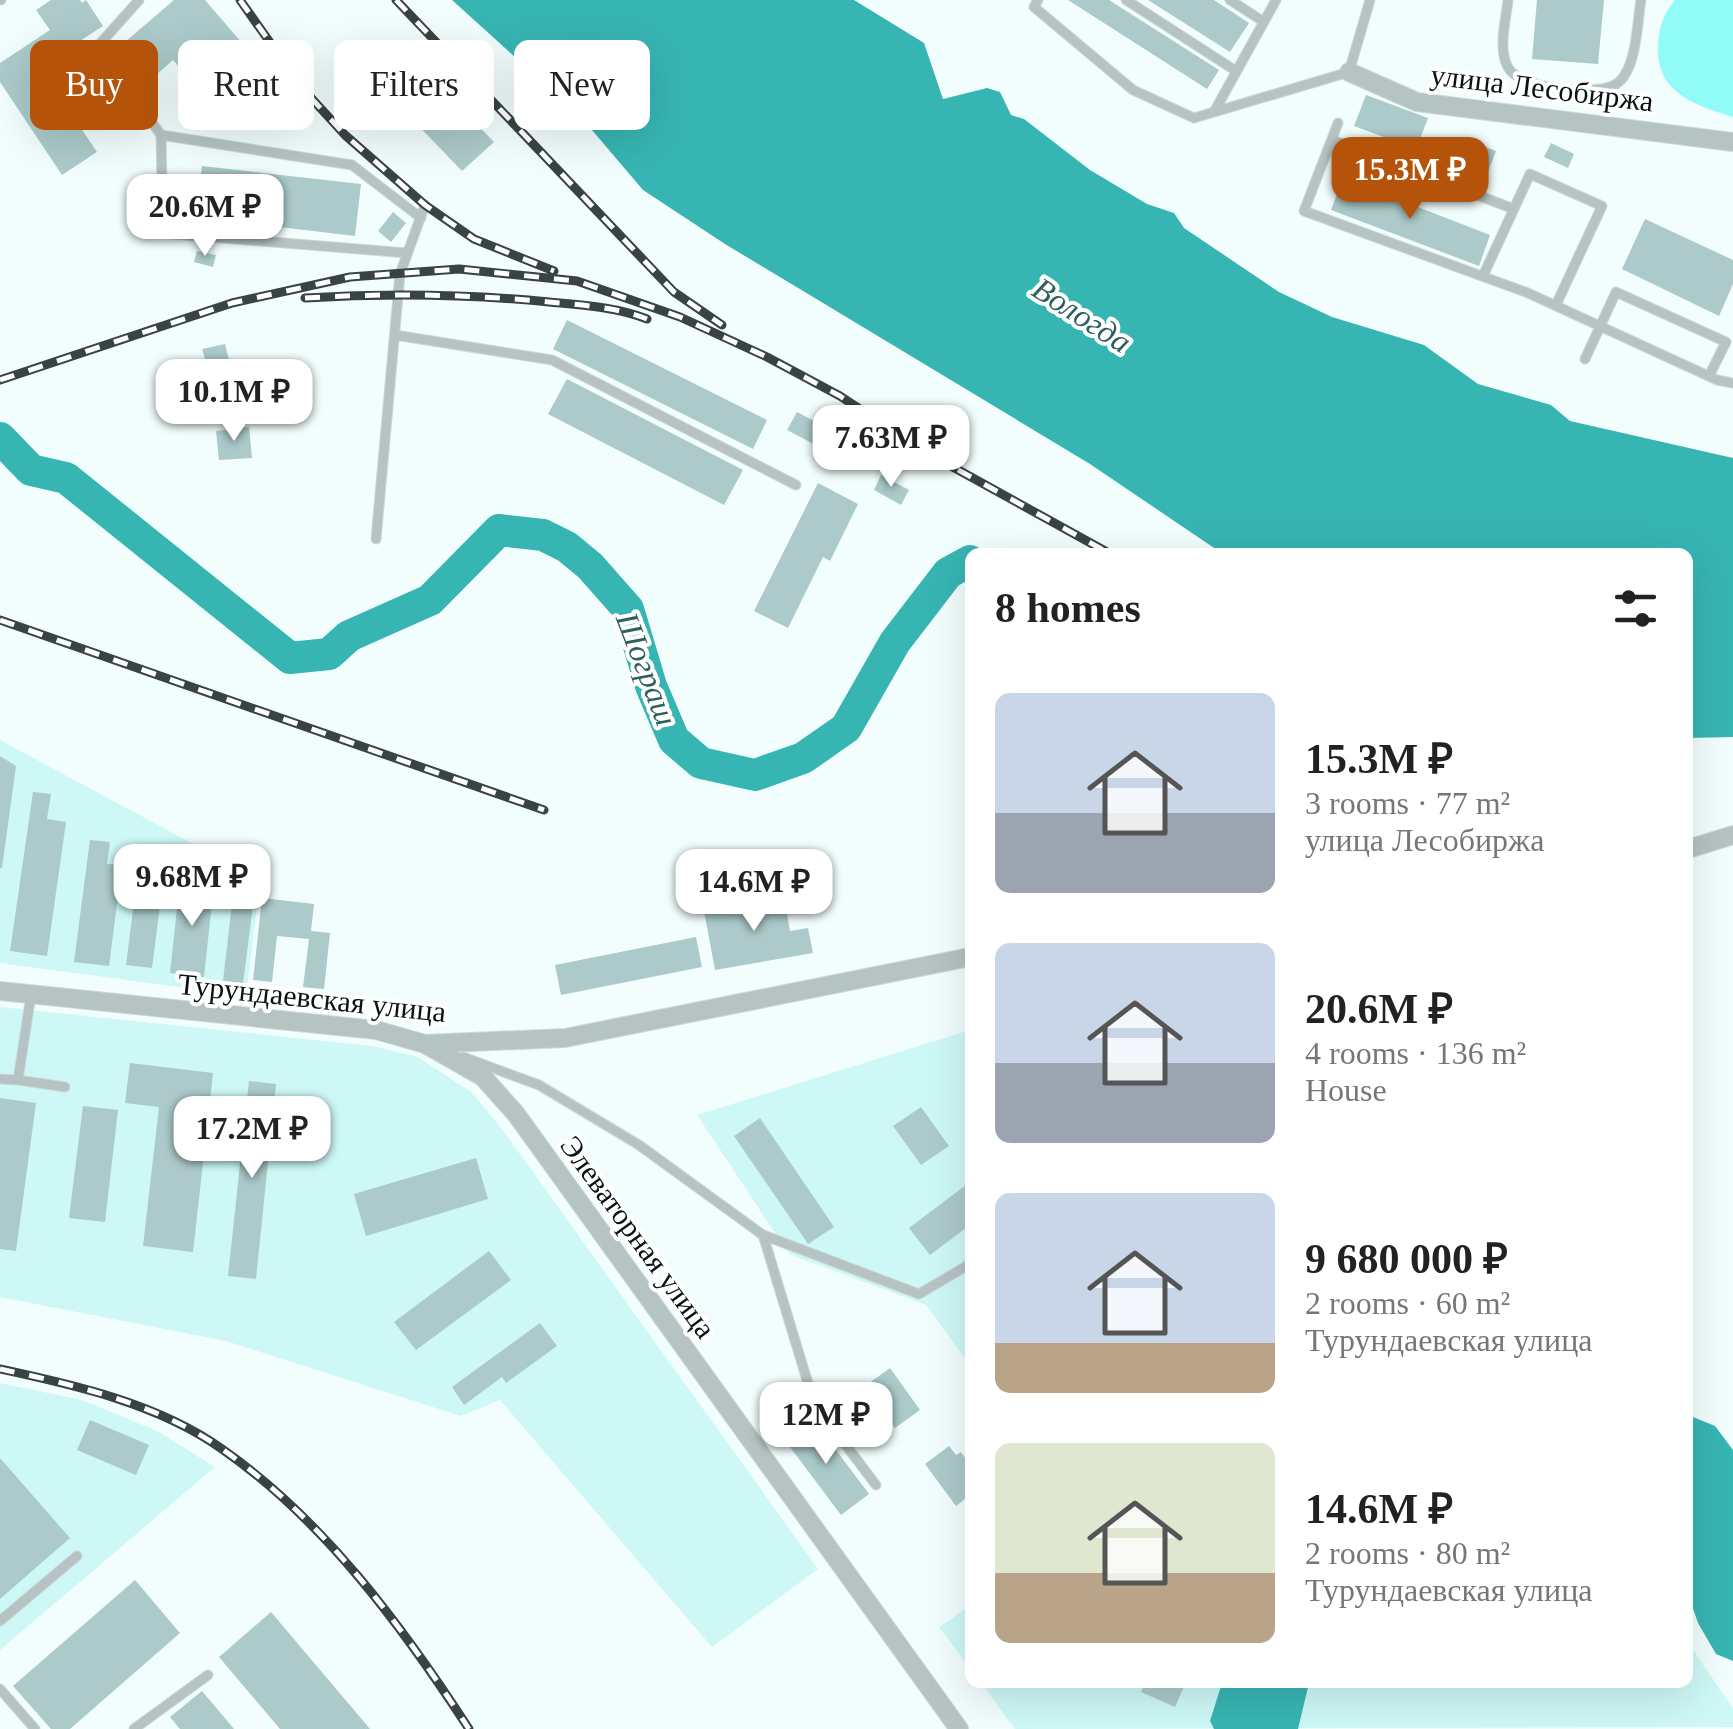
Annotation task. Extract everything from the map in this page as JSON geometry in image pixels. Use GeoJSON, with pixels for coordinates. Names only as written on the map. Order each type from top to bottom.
{"type":"FeatureCollection","features":[{"type":"Feature","properties":{"kind":"street","name":"улица Лесобиржа"},"geometry":{"type":"LineString","coordinates":[[1349,72],[1417,102],[1733,142]]}},
{"type":"Feature","properties":{"kind":"street"},"geometry":{"type":"LineString","coordinates":[[1693,847],[1733,835]]}},
{"type":"Feature","properties":{"kind":"street","name":"Турундаевская улица"},"geometry":{"type":"LineString","coordinates":[[0,991],[376,1030],[425,1044],[565,1038],[965,958]]}},
{"type":"Feature","properties":{"kind":"street","name":"Элеваторная улица"},"geometry":{"type":"LineString","coordinates":[[425,1044],[482,1077],[516,1114],[960,1729]]}},
{"type":"Feature","properties":{"kind":"lane"},"geometry":{"type":"LineString","coordinates":[[139,0],[98,46],[161,135],[162,233],[407,254]]}},
{"type":"Feature","properties":{"kind":"lane"},"geometry":{"type":"LineString","coordinates":[[1038,0],[1034,7],[1133,90],[1194,118],[1349,72],[1370,0]]}},
{"type":"Feature","properties":{"kind":"lane"},"geometry":{"type":"LineString","coordinates":[[1126,0],[1236,72]]}},
{"type":"Feature","properties":{"kind":"lane"},"geometry":{"type":"LineString","coordinates":[[1230,0],[1264,22]]}},
{"type":"Feature","properties":{"kind":"lane"},"geometry":{"type":"LineString","coordinates":[[1214,112],[1276,0]]}},
{"type":"Feature","properties":{"kind":"lane"},"geometry":{"type":"LineString","coordinates":[[1508,0],[1504,44],[1509,70],[1536,86],[1595,90],[1620,81],[1627,70],[1641,0]]}},
{"type":"Feature","properties":{"kind":"lane"},"geometry":{"type":"LineString","coordinates":[[1338,122],[1304,210],[1556,305],[1733,383]]}},
{"type":"Feature","properties":{"kind":"lane"},"geometry":{"type":"LineString","coordinates":[[161,135],[352,165],[421,218]]}},
{"type":"Feature","properties":{"kind":"lane"},"geometry":{"type":"LineString","coordinates":[[1332,140],[1514,209]]}},
{"type":"Feature","properties":{"kind":"lane"},"geometry":{"type":"LineString","coordinates":[[1483,276],[1530,174],[1602,206],[1556,305]]}},
{"type":"Feature","properties":{"kind":"lane"},"geometry":{"type":"LineString","coordinates":[[376,540],[400,274],[426,206]]}},
{"type":"Feature","properties":{"kind":"lane"},"geometry":{"type":"LineString","coordinates":[[1585,358],[1616,292],[1726,342],[1710,376]]}},
{"type":"Feature","properties":{"kind":"lane"},"geometry":{"type":"LineString","coordinates":[[395,335],[552,360],[796,484]]}},
{"type":"Feature","properties":{"kind":"lane"},"geometry":{"type":"LineString","coordinates":[[18,1080],[31,995]]}},
{"type":"Feature","properties":{"kind":"lane"},"geometry":{"type":"LineString","coordinates":[[425,1044],[539,1085],[639,1145],[762,1235],[918,1294],[965,1267]]}},
{"type":"Feature","properties":{"kind":"lane"},"geometry":{"type":"LineString","coordinates":[[0,1079],[65,1088]]}},
{"type":"Feature","properties":{"kind":"lane"},"geometry":{"type":"LineString","coordinates":[[762,1235],[814,1403],[876,1485]]}},
{"type":"Feature","properties":{"kind":"lane"},"geometry":{"type":"LineString","coordinates":[[0,1621],[76,1556]]}},
{"type":"Feature","properties":{"kind":"lane"},"geometry":{"type":"LineString","coordinates":[[134,1729],[150,1725],[208,1675]]}},
{"type":"Feature","properties":{"kind":"lane"},"geometry":{"type":"LineString","coordinates":[[0,1690],[35,1729]]}},
{"type":"Feature","properties":{"kind":"shaded area"},"geometry":{"type":"Polygon","coordinates":[[[1675,0],[1733,0],[1733,117],[1682,96],[1665,77],[1660,65],[1659,36],[1664,17],[1675,0]]]}},
{"type":"Feature","properties":{"kind":"shaded area"},"geometry":{"type":"Polygon","coordinates":[[[0,740],[260,880],[246,996],[0,963],[0,740]]]}},
{"type":"Feature","properties":{"kind":"shaded area"},"geometry":{"type":"Polygon","coordinates":[[[0,1007],[372,1046],[418,1057],[471,1092],[499,1125],[818,1569],[712,1647],[500,1400],[461,1416],[226,1341],[0,1297],[0,1007]]]}},
{"type":"Feature","properties":{"kind":"shaded area"},"geometry":{"type":"Polygon","coordinates":[[[965,1032],[965,1358],[926,1305],[789,1254],[697,1115],[965,1032]]]}},
{"type":"Feature","properties":{"kind":"shaded area"},"geometry":{"type":"Polygon","coordinates":[[[0,1383],[82,1400],[157,1431],[215,1467],[0,1650],[0,1383]]]}},
{"type":"Feature","properties":{"kind":"shaded area"},"geometry":{"type":"Polygon","coordinates":[[[965,1609],[965,1661],[939,1627],[965,1609]]]}},
{"type":"Feature","properties":{"kind":"shaded area"},"geometry":{"type":"Polygon","coordinates":[[[1693,1650],[1733,1708],[1733,1727],[1015,1729],[985,1688],[1693,1688],[1693,1650]]]}},
{"type":"Feature","properties":{"kind":"water","name":"Вологда"},"geometry":{"type":"Polygon","coordinates":[[[452,0],[854,0],[924,43],[943,99],[987,88],[1000,92],[1011,115],[1024,119],[1090,170],[1147,204],[1174,213],[1184,228],[1279,292],[1332,317],[1424,345],[1478,384],[1551,405],[1570,421],[1733,458],[1733,737],[1693,738],[1693,548],[1214,548],[1090,464],[725,244],[643,190],[592,130],[650,130],[650,40],[514,40],[514,56],[452,0]]]}},
{"type":"Feature","properties":{"kind":"water"},"geometry":{"type":"Polygon","coordinates":[[[1693,1417],[1715,1426],[1733,1450],[1733,1661],[1716,1654],[1693,1608],[1693,1417]]]}},
{"type":"Feature","properties":{"kind":"water"},"geometry":{"type":"Polygon","coordinates":[[[1220,1688],[1308,1688],[1298,1729],[1214,1729],[1210,1721],[1220,1688]]]}},
{"type":"Feature","properties":{"kind":"building"},"geometry":{"type":"Polygon","coordinates":[[[51,0],[86,0],[103,26],[81,40],[35,40],[50,30],[36,10],[51,0]]]}},
{"type":"Feature","properties":{"kind":"building"},"geometry":{"type":"Polygon","coordinates":[[[174,0],[205,0],[239,40],[178,40],[178,66],[173,60],[158,73],[158,40],[127,40],[174,0]]]}},
{"type":"Feature","properties":{"kind":"building"},"geometry":{"type":"Polygon","coordinates":[[[1068,0],[1109,0],[1219,70],[1207,89],[1068,0]]]}},
{"type":"Feature","properties":{"kind":"building"},"geometry":{"type":"Polygon","coordinates":[[[1148,0],[1214,0],[1249,23],[1230,52],[1148,0]]]}},
{"type":"Feature","properties":{"kind":"building"},"geometry":{"type":"Polygon","coordinates":[[[1537,0],[1604,0],[1598,64],[1532,59],[1537,0]]]}},
{"type":"Feature","properties":{"kind":"building"},"geometry":{"type":"Polygon","coordinates":[[[30,43],[30,127],[0,82],[0,63],[30,43]]]}},
{"type":"Feature","properties":{"kind":"building"},"geometry":{"type":"Polygon","coordinates":[[[1366,95],[1428,118],[1416,149],[1354,126],[1366,95]]]}},
{"type":"Feature","properties":{"kind":"building"},"geometry":{"type":"Polygon","coordinates":[[[32,130],[82,130],[97,152],[62,175],[32,130]]]}},
{"type":"Feature","properties":{"kind":"building"},"geometry":{"type":"Polygon","coordinates":[[[423,130],[482,130],[494,142],[462,171],[423,130]]]}},
{"type":"Feature","properties":{"kind":"building"},"geometry":{"type":"Polygon","coordinates":[[[1465,139],[1496,151],[1487,174],[1456,163],[1465,139]]]}},
{"type":"Feature","properties":{"kind":"building"},"geometry":{"type":"Polygon","coordinates":[[[1551,143],[1574,154],[1568,168],[1544,157],[1551,143]]]}},
{"type":"Feature","properties":{"kind":"building"},"geometry":{"type":"Polygon","coordinates":[[[202,166],[361,184],[355,236],[196,217],[202,166]]]}},
{"type":"Feature","properties":{"kind":"building"},"geometry":{"type":"Polygon","coordinates":[[[1343,178],[1490,235],[1479,266],[1331,210],[1343,178]]]}},
{"type":"Feature","properties":{"kind":"building"},"geometry":{"type":"Polygon","coordinates":[[[393,212],[406,223],[391,242],[378,231],[393,212]]]}},
{"type":"Feature","properties":{"kind":"building"},"geometry":{"type":"Polygon","coordinates":[[[1645,219],[1733,260],[1733,284],[1719,316],[1622,269],[1645,219]]]}},
{"type":"Feature","properties":{"kind":"building"},"geometry":{"type":"Polygon","coordinates":[[[197,251],[216,255],[213,267],[194,262],[197,251]]]}},
{"type":"Feature","properties":{"kind":"building"},"geometry":{"type":"Polygon","coordinates":[[[567,320],[767,420],[753,449],[553,349],[567,320]]]}},
{"type":"Feature","properties":{"kind":"building"},"geometry":{"type":"Polygon","coordinates":[[[225,344],[230,364],[208,368],[202,349],[225,344]]]}},
{"type":"Feature","properties":{"kind":"building"},"geometry":{"type":"Polygon","coordinates":[[[567,379],[743,470],[724,505],[548,414],[567,379]]]}},
{"type":"Feature","properties":{"kind":"building"},"geometry":{"type":"Polygon","coordinates":[[[797,412],[831,430],[821,448],[787,430],[797,412]]]}},
{"type":"Feature","properties":{"kind":"building"},"geometry":{"type":"Polygon","coordinates":[[[249,427],[252,458],[219,460],[216,431],[249,427]]]}},
{"type":"Feature","properties":{"kind":"building"},"geometry":{"type":"Polygon","coordinates":[[[881,475],[909,490],[901,505],[874,490],[881,475]]]}},
{"type":"Feature","properties":{"kind":"building"},"geometry":{"type":"Polygon","coordinates":[[[818,483],[858,504],[830,561],[823,557],[788,628],[754,611],[818,483]]]}},
{"type":"Feature","properties":{"kind":"building"},"geometry":{"type":"Polygon","coordinates":[[[0,756],[16,766],[2,868],[0,868],[0,756]]]}},
{"type":"Feature","properties":{"kind":"building"},"geometry":{"type":"Polygon","coordinates":[[[33,792],[51,794],[47,819],[66,822],[47,956],[10,951],[33,792]]]}},
{"type":"Feature","properties":{"kind":"building"},"geometry":{"type":"Polygon","coordinates":[[[90,840],[110,842],[107,864],[122,865],[109,966],[74,962],[90,840]]]}},
{"type":"Feature","properties":{"kind":"building"},"geometry":{"type":"Polygon","coordinates":[[[138,871],[164,874],[152,968],[126,965],[138,871]]]}},
{"type":"Feature","properties":{"kind":"building"},"geometry":{"type":"Polygon","coordinates":[[[180,881],[214,884],[204,977],[170,973],[180,881]]]}},
{"type":"Feature","properties":{"kind":"building"},"geometry":{"type":"Polygon","coordinates":[[[234,886],[255,889],[243,984],[223,981],[234,886]]]}},
{"type":"Feature","properties":{"kind":"building"},"geometry":{"type":"Polygon","coordinates":[[[784,897],[790,931],[808,928],[813,953],[715,970],[704,911],[784,897]]]}},
{"type":"Feature","properties":{"kind":"building"},"geometry":{"type":"Polygon","coordinates":[[[262,898],[314,904],[311,931],[330,933],[324,989],[303,987],[309,939],[277,936],[272,982],[253,980],[262,898]]]}},
{"type":"Feature","properties":{"kind":"building"},"geometry":{"type":"Polygon","coordinates":[[[696,937],[702,967],[561,995],[555,965],[696,937]]]}},
{"type":"Feature","properties":{"kind":"building"},"geometry":{"type":"Polygon","coordinates":[[[130,1063],[213,1073],[193,1252],[143,1246],[159,1107],[125,1103],[130,1063]]]}},
{"type":"Feature","properties":{"kind":"building"},"geometry":{"type":"Polygon","coordinates":[[[249,1081],[276,1084],[256,1279],[228,1276],[249,1081]]]}},
{"type":"Feature","properties":{"kind":"building"},"geometry":{"type":"Polygon","coordinates":[[[0,1098],[36,1103],[16,1251],[0,1249],[0,1098]]]}},
{"type":"Feature","properties":{"kind":"building"},"geometry":{"type":"Polygon","coordinates":[[[83,1106],[118,1110],[105,1222],[69,1218],[83,1106]]]}},
{"type":"Feature","properties":{"kind":"building"},"geometry":{"type":"Polygon","coordinates":[[[921,1107],[949,1146],[921,1165],[893,1126],[921,1107]]]}},
{"type":"Feature","properties":{"kind":"building"},"geometry":{"type":"Polygon","coordinates":[[[760,1118],[834,1227],[808,1244],[734,1136],[760,1118]]]}},
{"type":"Feature","properties":{"kind":"building"},"geometry":{"type":"Polygon","coordinates":[[[476,1158],[488,1199],[366,1236],[354,1194],[476,1158]]]}},
{"type":"Feature","properties":{"kind":"building"},"geometry":{"type":"Polygon","coordinates":[[[965,1186],[965,1229],[930,1255],[909,1228],[965,1186]]]}},
{"type":"Feature","properties":{"kind":"building"},"geometry":{"type":"Polygon","coordinates":[[[489,1251],[511,1280],[416,1350],[394,1322],[489,1251]]]}},
{"type":"Feature","properties":{"kind":"building"},"geometry":{"type":"Polygon","coordinates":[[[540,1323],[557,1346],[506,1383],[502,1377],[464,1405],[452,1387],[540,1323]]]}},
{"type":"Feature","properties":{"kind":"building"},"geometry":{"type":"Polygon","coordinates":[[[890,1368],[920,1410],[895,1428],[865,1386],[890,1368]]]}},
{"type":"Feature","properties":{"kind":"building"},"geometry":{"type":"Polygon","coordinates":[[[812,1418],[869,1494],[841,1515],[784,1439],[812,1418]]]}},
{"type":"Feature","properties":{"kind":"building"},"geometry":{"type":"Polygon","coordinates":[[[90,1420],[149,1445],[136,1475],[77,1450],[90,1420]]]}},
{"type":"Feature","properties":{"kind":"building"},"geometry":{"type":"Polygon","coordinates":[[[949,1446],[956,1455],[961,1452],[965,1458],[965,1499],[956,1506],[925,1464],[949,1446]]]}},
{"type":"Feature","properties":{"kind":"building"},"geometry":{"type":"Polygon","coordinates":[[[0,1458],[70,1538],[0,1599],[0,1458]]]}},
{"type":"Feature","properties":{"kind":"building"},"geometry":{"type":"Polygon","coordinates":[[[135,1580],[180,1633],[70,1729],[51,1729],[13,1686],[135,1580]]]}},
{"type":"Feature","properties":{"kind":"building"},"geometry":{"type":"Polygon","coordinates":[[[271,1612],[370,1729],[280,1729],[219,1657],[271,1612]]]}},
{"type":"Feature","properties":{"kind":"building"},"geometry":{"type":"Polygon","coordinates":[[[1143,1688],[1183,1688],[1175,1707],[1141,1692],[1143,1688]]]}},
{"type":"Feature","properties":{"kind":"building"},"geometry":{"type":"Polygon","coordinates":[[[202,1691],[234,1729],[180,1729],[170,1717],[202,1691]]]}},
{"type":"Feature","properties":{"kind":"waterway","name":"Шограш"},"geometry":{"type":"LineString","coordinates":[[0,438],[31,470],[66,478],[290,658],[329,654],[349,636],[430,600],[499,530],[543,535],[567,547],[590,566],[628,609],[651,686],[674,740],[701,763],[755,775],[803,758],[846,728],[895,642],[948,573],[965,564]]}},
{"type":"Feature","properties":{"kind":"railway"},"geometry":{"type":"LineString","coordinates":[[240,0],[303,89],[345,135],[425,205],[474,239],[554,271]]}},
{"type":"Feature","properties":{"kind":"railway"},"geometry":{"type":"LineString","coordinates":[[396,0],[674,292],[722,325]]}},
{"type":"Feature","properties":{"kind":"railway"},"geometry":{"type":"LineString","coordinates":[[0,380],[232,303],[350,277],[459,269],[577,281],[680,317],[767,357],[840,396],[922,450],[1100,548]]}},
{"type":"Feature","properties":{"kind":"railway"},"geometry":{"type":"LineString","coordinates":[[305,298],[488,297],[599,307],[647,319]]}},
{"type":"Feature","properties":{"kind":"railway"},"geometry":{"type":"LineString","coordinates":[[0,620],[544,810]]}},
{"type":"Feature","properties":{"kind":"railway"},"geometry":{"type":"LineString","coordinates":[[0,1369],[87,1389],[144,1408],[197,1433],[259,1477],[359,1577],[469,1729]]}}]}
